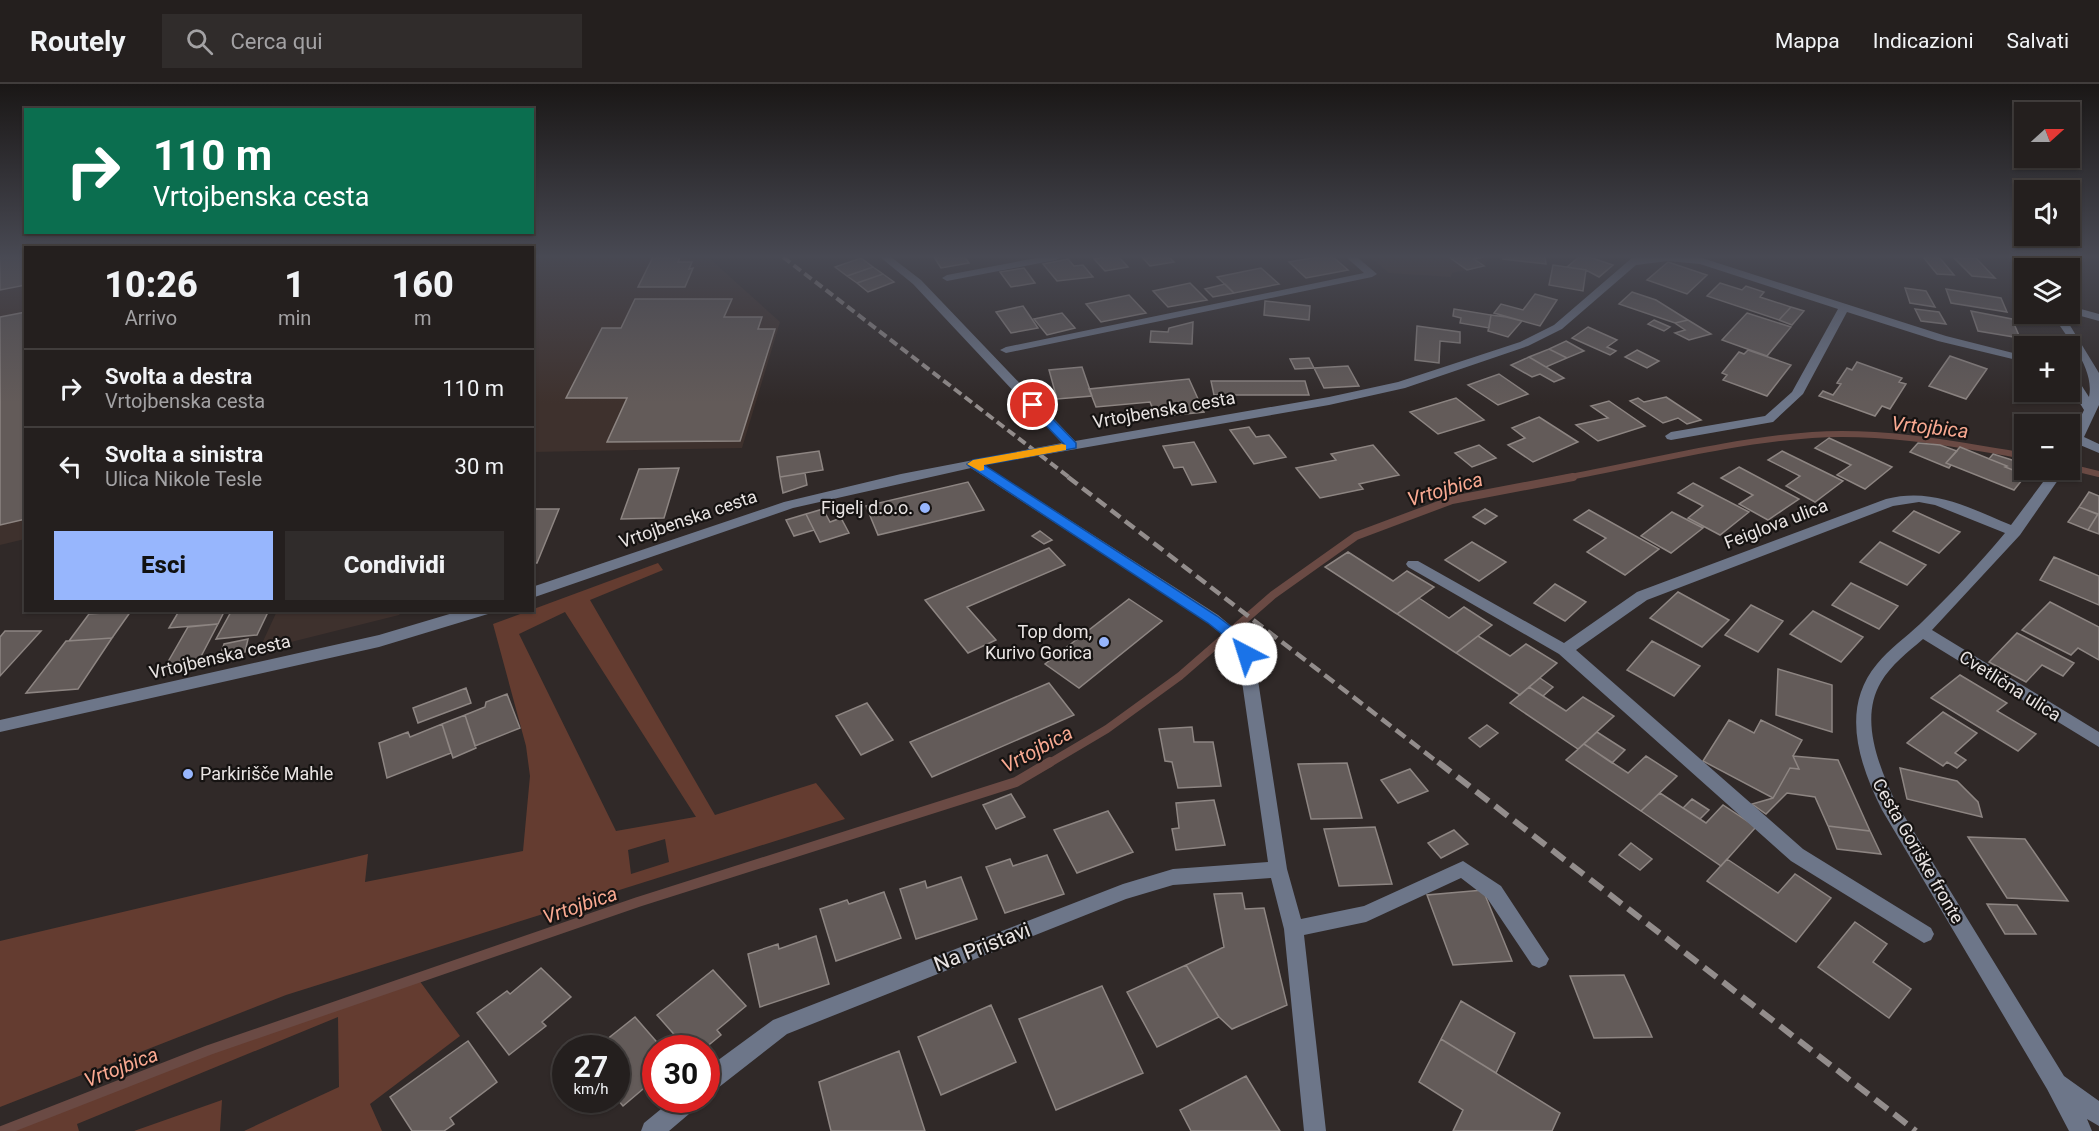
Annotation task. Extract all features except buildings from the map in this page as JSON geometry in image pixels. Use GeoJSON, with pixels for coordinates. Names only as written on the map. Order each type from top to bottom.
{"type":"FeatureCollection","features":[{"type":"Feature","properties":{"kind":"street"},"geometry":{"type":"LineString","coordinates":[[940,306],[1072,446]]}},
{"type":"Feature","properties":{"kind":"street"},"geometry":{"type":"LineString","coordinates":[[1006,350],[1219,306]]}},
{"type":"Feature","properties":{"kind":"street","name":"Vrtojbenska cesta"},"geometry":{"type":"LineString","coordinates":[[534,592],[789,505],[973,464],[1370,393],[1524,344],[1558,327],[1582,306]]}},
{"type":"Feature","properties":{"kind":"street"},"geometry":{"type":"LineString","coordinates":[[1837,306],[1942,339],[2014,356]]}},
{"type":"Feature","properties":{"kind":"street"},"geometry":{"type":"LineString","coordinates":[[1671,436],[1769,419],[1797,394],[1844,308]]}},
{"type":"Feature","properties":{"kind":"street"},"geometry":{"type":"LineString","coordinates":[[2080,312],[2099,318]]}},
{"type":"Feature","properties":{"kind":"street"},"geometry":{"type":"LineString","coordinates":[[2080,357],[2097,375],[2097,396],[2080,434]]}},
{"type":"Feature","properties":{"kind":"street"},"geometry":{"type":"LineString","coordinates":[[2080,373],[2097,375]]}},
{"type":"Feature","properties":{"kind":"street"},"geometry":{"type":"LineString","coordinates":[[2080,393],[2090,409]]}},
{"type":"Feature","properties":{"kind":"street"},"geometry":{"type":"LineString","coordinates":[[2080,440],[2099,449]]}},
{"type":"Feature","properties":{"kind":"street"},"geometry":{"type":"LineString","coordinates":[[973,464],[1213,619],[1237,639],[1246,654],[1278,869],[1294,929],[1315,1131]]}},
{"type":"Feature","properties":{"kind":"street","name":"Cesta Goriške fronte"},"geometry":{"type":"LineString","coordinates":[[2052,480],[2015,532],[1922,631],[1892,655],[1876,676],[1866,698],[1863,737],[1872,771],[1888,805],[2055,1082],[2081,1131]]}},
{"type":"Feature","properties":{"kind":"street","name":"Feiglova ulica"},"geometry":{"type":"LineString","coordinates":[[1565,650],[1642,597],[1891,502],[1919,498],[1938,501],[2015,532]]}},
{"type":"Feature","properties":{"kind":"street"},"geometry":{"type":"LineString","coordinates":[[1413,564],[1565,650],[1797,855],[1924,934]]}},
{"type":"Feature","properties":{"kind":"street","name":"Vrtojbenska cesta"},"geometry":{"type":"LineString","coordinates":[[0,726],[379,641],[476,612]]}},
{"type":"Feature","properties":{"kind":"street","name":"Cvetlična ulica"},"geometry":{"type":"LineString","coordinates":[[1922,631],[2099,740]]}},
{"type":"Feature","properties":{"kind":"street","name":"Na Pristavi"},"geometry":{"type":"LineString","coordinates":[[720,1072],[780,1027],[1124,892],[1173,877],[1278,869]]}},
{"type":"Feature","properties":{"kind":"street"},"geometry":{"type":"LineString","coordinates":[[1294,929],[1366,914],[1463,869],[1494,892],[1539,959]]}},
{"type":"Feature","properties":{"kind":"street"},"geometry":{"type":"LineString","coordinates":[[2055,1082],[2099,1115]]}},
{"type":"Feature","properties":{"kind":"street"},"geometry":{"type":"LineString","coordinates":[[652,1131],[673,1113]]}},
{"type":"Feature","properties":{"kind":"shaded area"},"geometry":{"type":"Polygon","coordinates":[[[0,306],[24,306],[24,539],[0,545],[0,306]]]}},
{"type":"Feature","properties":{"kind":"shaded area"},"geometry":{"type":"Polygon","coordinates":[[[534,306],[762,306],[780,322],[742,448],[534,452],[534,306]]]}},
{"type":"Feature","properties":{"kind":"shaded area"},"geometry":{"type":"Polygon","coordinates":[[[658,563],[663,570],[590,600],[715,815],[816,783],[845,819],[286,995],[0,1107],[0,941],[368,854],[365,882],[523,851],[530,776],[526,746],[493,624],[525,612],[534,612],[534,609],[658,563]],[[565,612],[519,634],[616,831],[696,817],[565,612]],[[665,839],[628,850],[631,874],[669,862],[665,839]]]}},
{"type":"Feature","properties":{"kind":"shaded area"},"geometry":{"type":"Polygon","coordinates":[[[276,612],[401,612],[399,615],[259,650],[276,612]]]}},
{"type":"Feature","properties":{"kind":"shaded area"},"geometry":{"type":"Polygon","coordinates":[[[416,976],[460,1036],[370,1104],[382,1131],[244,1131],[339,1087],[338,1017],[77,1124],[79,1131],[0,1131],[213,1046],[416,976]]]}},
{"type":"Feature","properties":{"kind":"shaded area"},"geometry":{"type":"Polygon","coordinates":[[[222,1100],[220,1131],[134,1131],[222,1100]]]}},
{"type":"Feature","properties":{"kind":"waterway","name":"Vrtojbica"},"geometry":{"type":"LineString","coordinates":[[1565,478],[1719,447],[1812,435],[1892,436],[2014,454]]}},
{"type":"Feature","properties":{"kind":"waterway","name":"Vrtojbica"},"geometry":{"type":"LineString","coordinates":[[2080,469],[2099,474]]}},
{"type":"Feature","properties":{"kind":"waterway","name":"Vrtojbica"},"geometry":{"type":"LineString","coordinates":[[1048,764],[1107,729],[1180,676],[1273,595],[1356,536],[1452,500],[1573,477]]}},
{"type":"Feature","properties":{"kind":"waterway","name":"Vrtojbica"},"geometry":{"type":"LineString","coordinates":[[2,1131],[209,1050],[638,902],[1016,782],[1050,762]]}},
{"type":"Feature","properties":{"kind":"railway"},"geometry":{"type":"LineString","coordinates":[[846,306],[1070,478]]}},
{"type":"Feature","properties":{"kind":"railway"},"geometry":{"type":"LineString","coordinates":[[1068,477],[1440,764]]}},
{"type":"Feature","properties":{"kind":"railway"},"geometry":{"type":"LineString","coordinates":[[1438,762],[1916,1131]]}},
{"type":"Feature","properties":{"kind":"slow traffic"},"geometry":{"type":"LineString","coordinates":[[980,468],[973,464],[1062,447]]}},
{"type":"Feature","properties":{"kind":"place","name":"Figelj d.o.o."},"geometry":{"type":"Point","coordinates":[925,508]}},
{"type":"Feature","properties":{"kind":"place","name":"Top dom, Kurivo Gorica"},"geometry":{"type":"Point","coordinates":[1104,642]}},
{"type":"Feature","properties":{"kind":"place","name":"Parkirišče Mahle"},"geometry":{"type":"Point","coordinates":[188,774]}},
{"type":"Feature","properties":{"kind":"route"},"geometry":{"type":"LineString","coordinates":[[1033,405],[1072,446],[973,464],[1213,619],[1237,639],[1246,654]]}}]}
